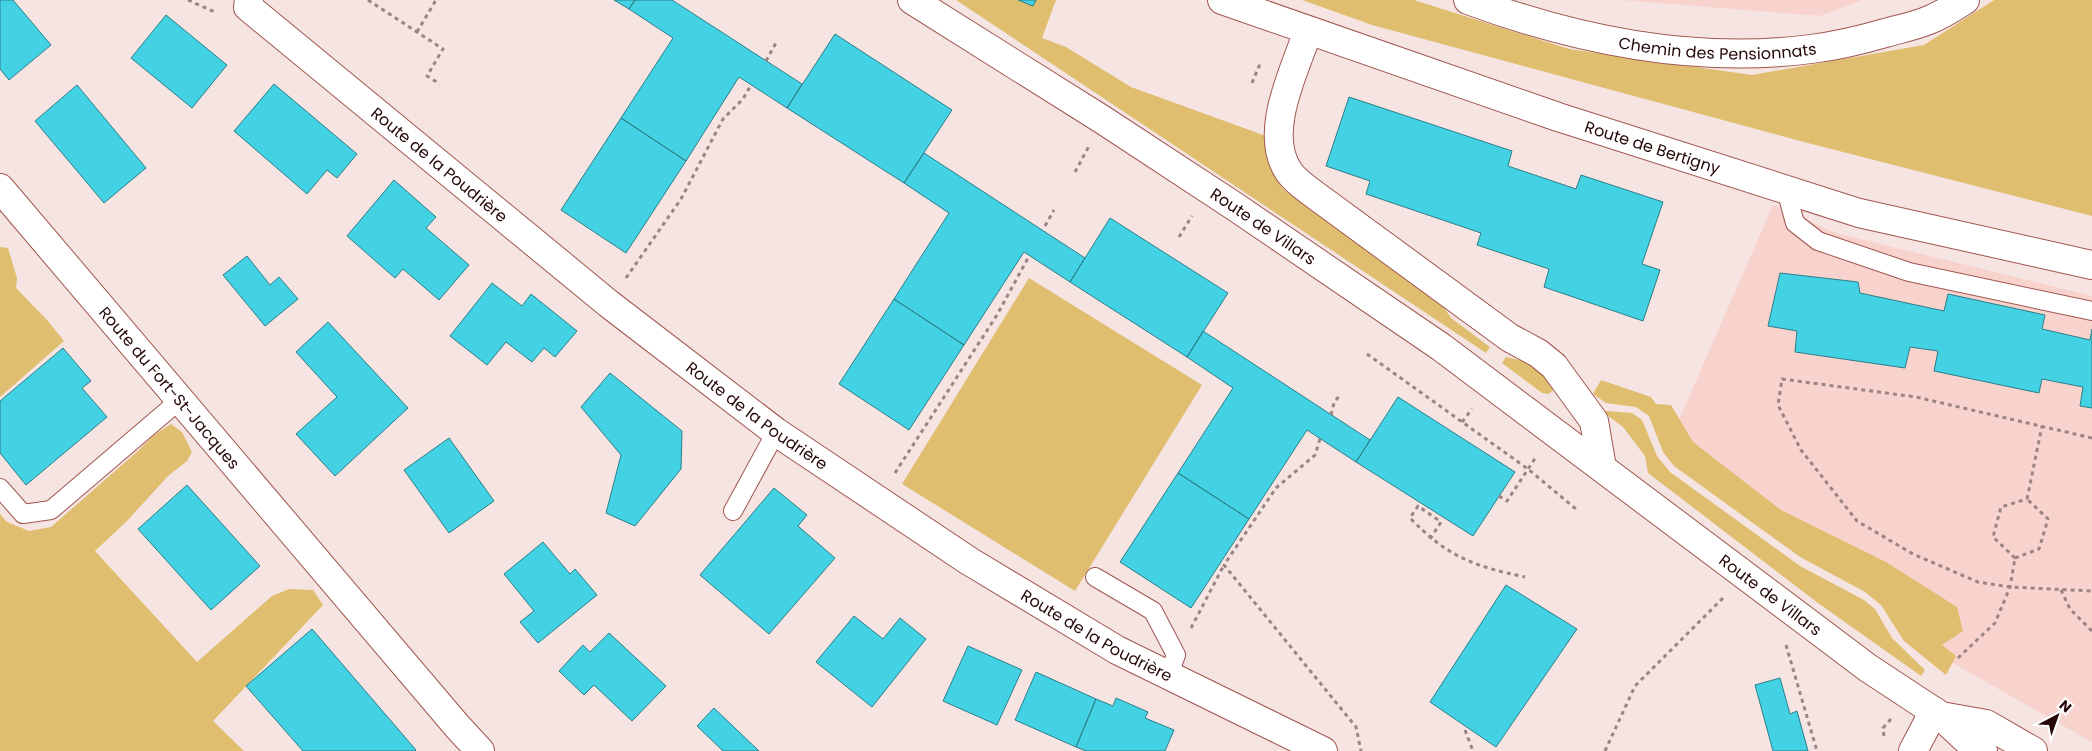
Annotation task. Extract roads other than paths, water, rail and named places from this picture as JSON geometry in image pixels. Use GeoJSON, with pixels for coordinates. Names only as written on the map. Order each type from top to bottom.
{"type":"FeatureCollection","features":[{"type":"Feature","properties":{"kind":"street","name":"Route de la Poudrière"},"geometry":{"type":"LineString","coordinates":[[249,0],[248,7],[608,304],[776,432],[969,561],[1117,650],[1173,664],[1323,751]]}},
{"type":"Feature","properties":{"kind":"street","name":"Route de Villars"},"geometry":{"type":"LineString","coordinates":[[912,0],[1103,120],[1234,206],[1441,347],[1868,668],[1938,713],[1972,745],[1983,751]]}},
{"type":"Feature","properties":{"kind":"street","name":"Route de Bertigny"},"geometry":{"type":"LineString","coordinates":[[1222,0],[1558,117],[1860,213],[2092,265]]}},
{"type":"Feature","properties":{"kind":"street","name":"Chemin des Pensionnats"},"geometry":{"type":"LineString","coordinates":[[1468,0],[1564,29],[1629,44],[1675,50],[1726,53],[1812,49],[1860,40],[1929,20],[1966,0]]}},
{"type":"Feature","properties":{"kind":"street"},"geometry":{"type":"LineString","coordinates":[[1308,31],[1282,107],[1278,127],[1280,151],[1289,172],[1315,195],[1510,338],[1538,353],[1554,366],[1594,421],[1602,468]]}},
{"type":"Feature","properties":{"kind":"street","name":"Route du Fort-St-Jacques"},"geometry":{"type":"LineString","coordinates":[[0,188],[480,751]]}},
{"type":"Feature","properties":{"kind":"street","name":"Route de Villars"},"geometry":{"type":"LineString","coordinates":[[1938,713],[1986,724],[2034,751]]}},
{"type":"Feature","properties":{"kind":"street"},"geometry":{"type":"LineString","coordinates":[[1913,751],[1938,713]]}},
{"type":"Feature","properties":{"kind":"lane"},"geometry":{"type":"LineString","coordinates":[[1786,190],[1795,223],[1818,240],[1909,272],[2092,311]]}},
{"type":"Feature","properties":{"kind":"lane"},"geometry":{"type":"LineString","coordinates":[[0,488],[23,514],[51,510],[181,399]]}},
{"type":"Feature","properties":{"kind":"lane"},"geometry":{"type":"LineString","coordinates":[[733,511],[776,432]]}},
{"type":"Feature","properties":{"kind":"lane"},"geometry":{"type":"LineString","coordinates":[[1095,578],[1153,610],[1173,664]]}}]}
